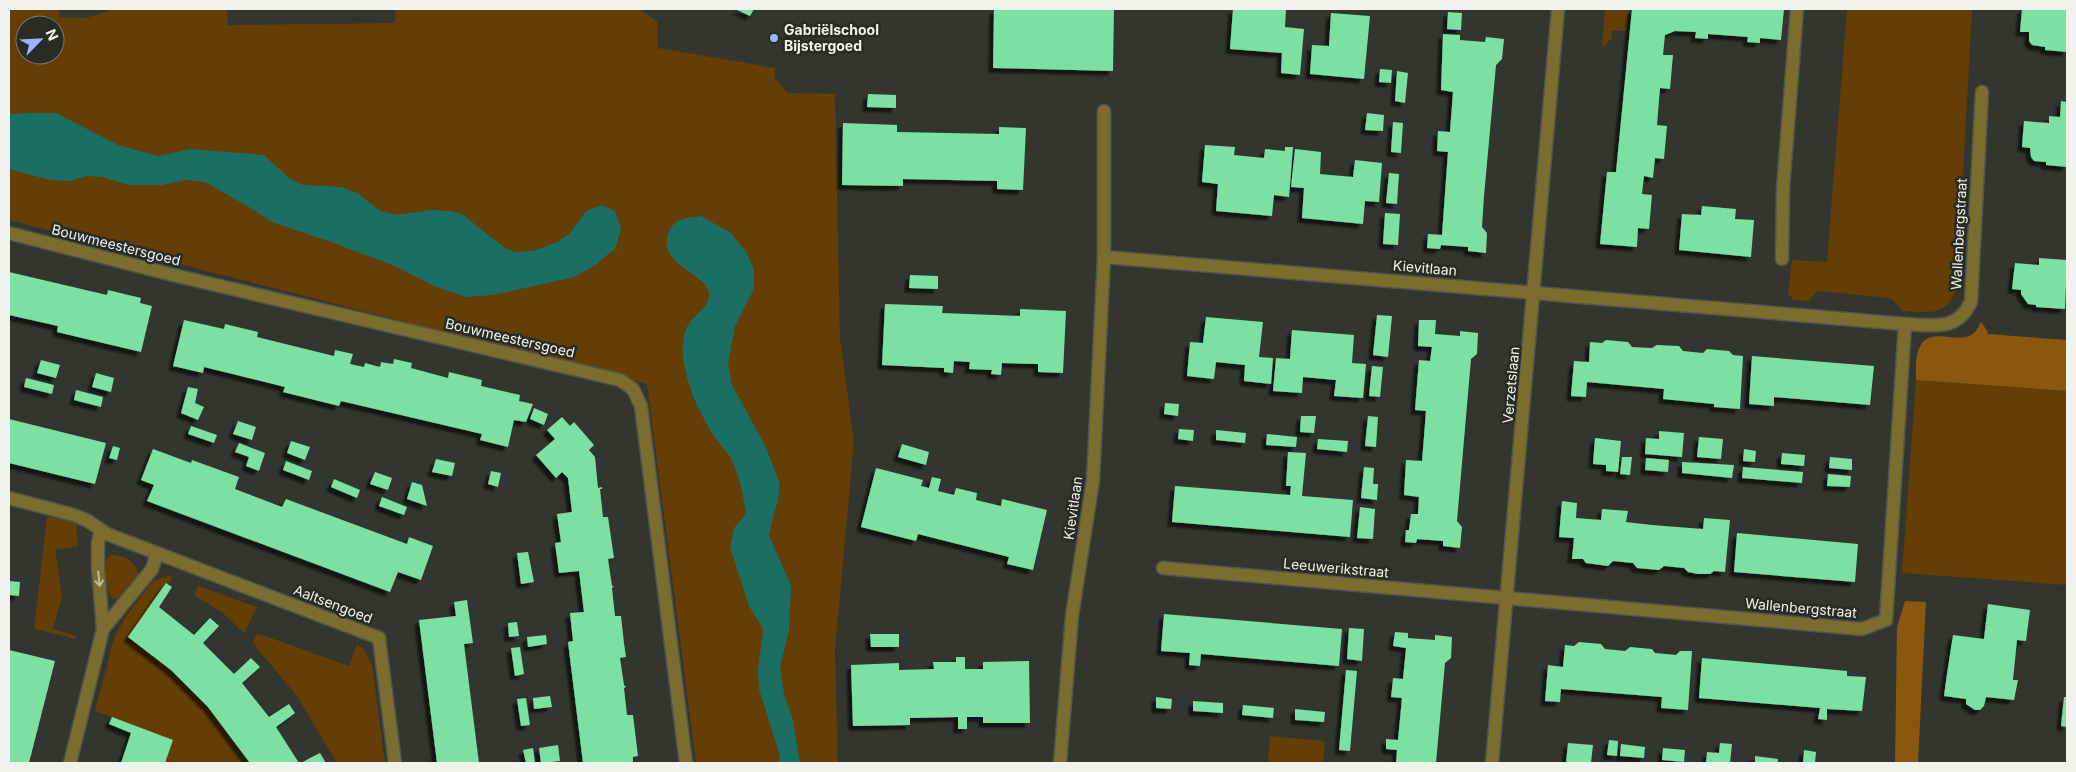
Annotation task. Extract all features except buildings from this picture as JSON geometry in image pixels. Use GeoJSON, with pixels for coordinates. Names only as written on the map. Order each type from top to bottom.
{"type":"FeatureCollection","features":[{"type":"Feature","properties":{"kind":"street","name":"Verzetslaan"},"geometry":{"type":"LineString","coordinates":[[1492,763],[1558,9]]}},
{"type":"Feature","properties":{"kind":"street"},"geometry":{"type":"LineString","coordinates":[[1782,259],[1783,189],[1797,9]]}},
{"type":"Feature","properties":{"kind":"street","name":"Wallenbergstraat"},"geometry":{"type":"LineString","coordinates":[[1534,292],[1905,324],[1944,325],[1956,322],[1966,314],[1971,302],[1982,92]]}},
{"type":"Feature","properties":{"kind":"street","name":"Kievitlaan"},"geometry":{"type":"LineString","coordinates":[[1060,763],[1072,616],[1093,480],[1104,257],[1104,110]]}},
{"type":"Feature","properties":{"kind":"street","name":"Bouwmeestersgoed"},"geometry":{"type":"LineString","coordinates":[[9,233],[169,274],[620,380],[633,389],[641,406],[686,763]]}},
{"type":"Feature","properties":{"kind":"street","name":"Kievitlaan"},"geometry":{"type":"LineString","coordinates":[[1104,257],[1534,292]]}},
{"type":"Feature","properties":{"kind":"street","name":"Wallenbergstraat"},"geometry":{"type":"LineString","coordinates":[[1506,598],[1862,629],[1886,620],[1905,324]]}},
{"type":"Feature","properties":{"kind":"street","name":"Aaltsengoed"},"geometry":{"type":"LineString","coordinates":[[9,498],[74,515],[88,521],[101,531],[157,554],[379,638],[395,763]]}},
{"type":"Feature","properties":{"kind":"street"},"geometry":{"type":"LineString","coordinates":[[70,763],[103,629],[98,568],[98,542],[101,531]]}},
{"type":"Feature","properties":{"kind":"street"},"geometry":{"type":"LineString","coordinates":[[103,629],[152,569],[157,554]]}},
{"type":"Feature","properties":{"kind":"street","name":"Leeuwerikstraat"},"geometry":{"type":"LineString","coordinates":[[1163,568],[1506,598]]}},
{"type":"Feature","properties":{"kind":"shaded area"},"geometry":{"type":"Polygon","coordinates":[[[9,9],[59,9],[59,15],[15,15],[15,65],[65,65],[65,17],[86,18],[114,9],[227,9],[228,25],[395,23],[395,9],[639,9],[657,21],[658,48],[775,68],[775,79],[788,93],[835,94],[840,339],[854,441],[835,650],[838,763],[696,763],[647,384],[9,220],[9,9]]]}},
{"type":"Feature","properties":{"kind":"shaded area"},"geometry":{"type":"Polygon","coordinates":[[[1605,9],[1629,9],[1626,31],[1612,31],[1611,39],[1602,48],[1605,9]]]}},
{"type":"Feature","properties":{"kind":"shaded area"},"geometry":{"type":"Polygon","coordinates":[[[1847,9],[1972,9],[1957,287],[1948,304],[1936,311],[1902,311],[1891,298],[1818,291],[1808,301],[1793,300],[1788,293],[1792,260],[1827,262],[1847,9]]]}},
{"type":"Feature","properties":{"kind":"shaded area"},"geometry":{"type":"Polygon","coordinates":[[[1981,322],[1988,332],[1987,334],[2067,340],[2067,391],[1916,380],[1917,356],[1921,345],[1927,339],[1943,336],[1960,338],[1968,336],[1975,332],[1981,322]]]}},
{"type":"Feature","properties":{"kind":"shaded area"},"geometry":{"type":"Polygon","coordinates":[[[1916,380],[2067,391],[2067,585],[1902,573],[1916,380]]]}},
{"type":"Feature","properties":{"kind":"shaded area"},"geometry":{"type":"Polygon","coordinates":[[[47,517],[76,524],[78,546],[55,550],[62,596],[53,629],[76,636],[76,639],[34,629],[47,517]]]}},
{"type":"Feature","properties":{"kind":"shaded area"},"geometry":{"type":"Polygon","coordinates":[[[111,555],[129,560],[138,571],[138,576],[124,594],[113,599],[108,590],[105,573],[107,558],[111,555]]]}},
{"type":"Feature","properties":{"kind":"shaded area"},"geometry":{"type":"Polygon","coordinates":[[[167,576],[173,577],[135,632],[184,671],[251,752],[257,763],[162,763],[168,742],[120,725],[110,716],[95,711],[114,638],[125,618],[153,581],[167,576]]]}},
{"type":"Feature","properties":{"kind":"shaded area"},"geometry":{"type":"Polygon","coordinates":[[[198,586],[257,607],[244,633],[223,613],[194,595],[198,586]]]}},
{"type":"Feature","properties":{"kind":"shaded area"},"geometry":{"type":"Polygon","coordinates":[[[1905,601],[1926,602],[1918,763],[1895,763],[1897,627],[1905,601]]]}},
{"type":"Feature","properties":{"kind":"shaded area"},"geometry":{"type":"Polygon","coordinates":[[[257,633],[349,666],[357,644],[364,650],[372,664],[385,763],[337,763],[297,696],[253,643],[257,633]]]}},
{"type":"Feature","properties":{"kind":"shaded area"},"geometry":{"type":"Polygon","coordinates":[[[1270,736],[1325,741],[1323,763],[1268,763],[1270,736]]]}},
{"type":"Feature","properties":{"kind":"water"},"geometry":{"type":"Polygon","coordinates":[[[56,113],[118,145],[158,156],[191,149],[264,155],[289,178],[303,185],[341,187],[358,193],[380,211],[397,215],[432,210],[462,214],[505,248],[516,252],[533,251],[557,242],[570,233],[586,211],[601,205],[615,211],[621,229],[616,247],[597,264],[574,277],[493,295],[466,297],[434,286],[395,266],[272,222],[205,182],[185,180],[162,185],[129,185],[102,177],[86,176],[70,181],[50,180],[9,169],[9,114],[56,113]]]}},
{"type":"Feature","properties":{"kind":"water"},"geometry":{"type":"Polygon","coordinates":[[[701,216],[731,233],[746,252],[754,269],[754,289],[735,326],[728,364],[732,385],[765,445],[780,484],[778,501],[769,536],[791,585],[789,630],[780,667],[784,694],[793,720],[800,763],[778,763],[780,756],[759,689],[758,672],[763,629],[749,606],[730,547],[734,528],[746,514],[741,486],[728,453],[715,438],[705,422],[690,386],[684,363],[683,347],[685,332],[689,323],[707,303],[709,293],[706,286],[700,280],[675,260],[669,252],[667,242],[669,231],[675,223],[682,219],[701,216]]]}},
{"type":"Feature","properties":{"kind":"place","name":"Gabriëlschool Bijstergoed"},"geometry":{"type":"Point","coordinates":[774,38]}}]}
